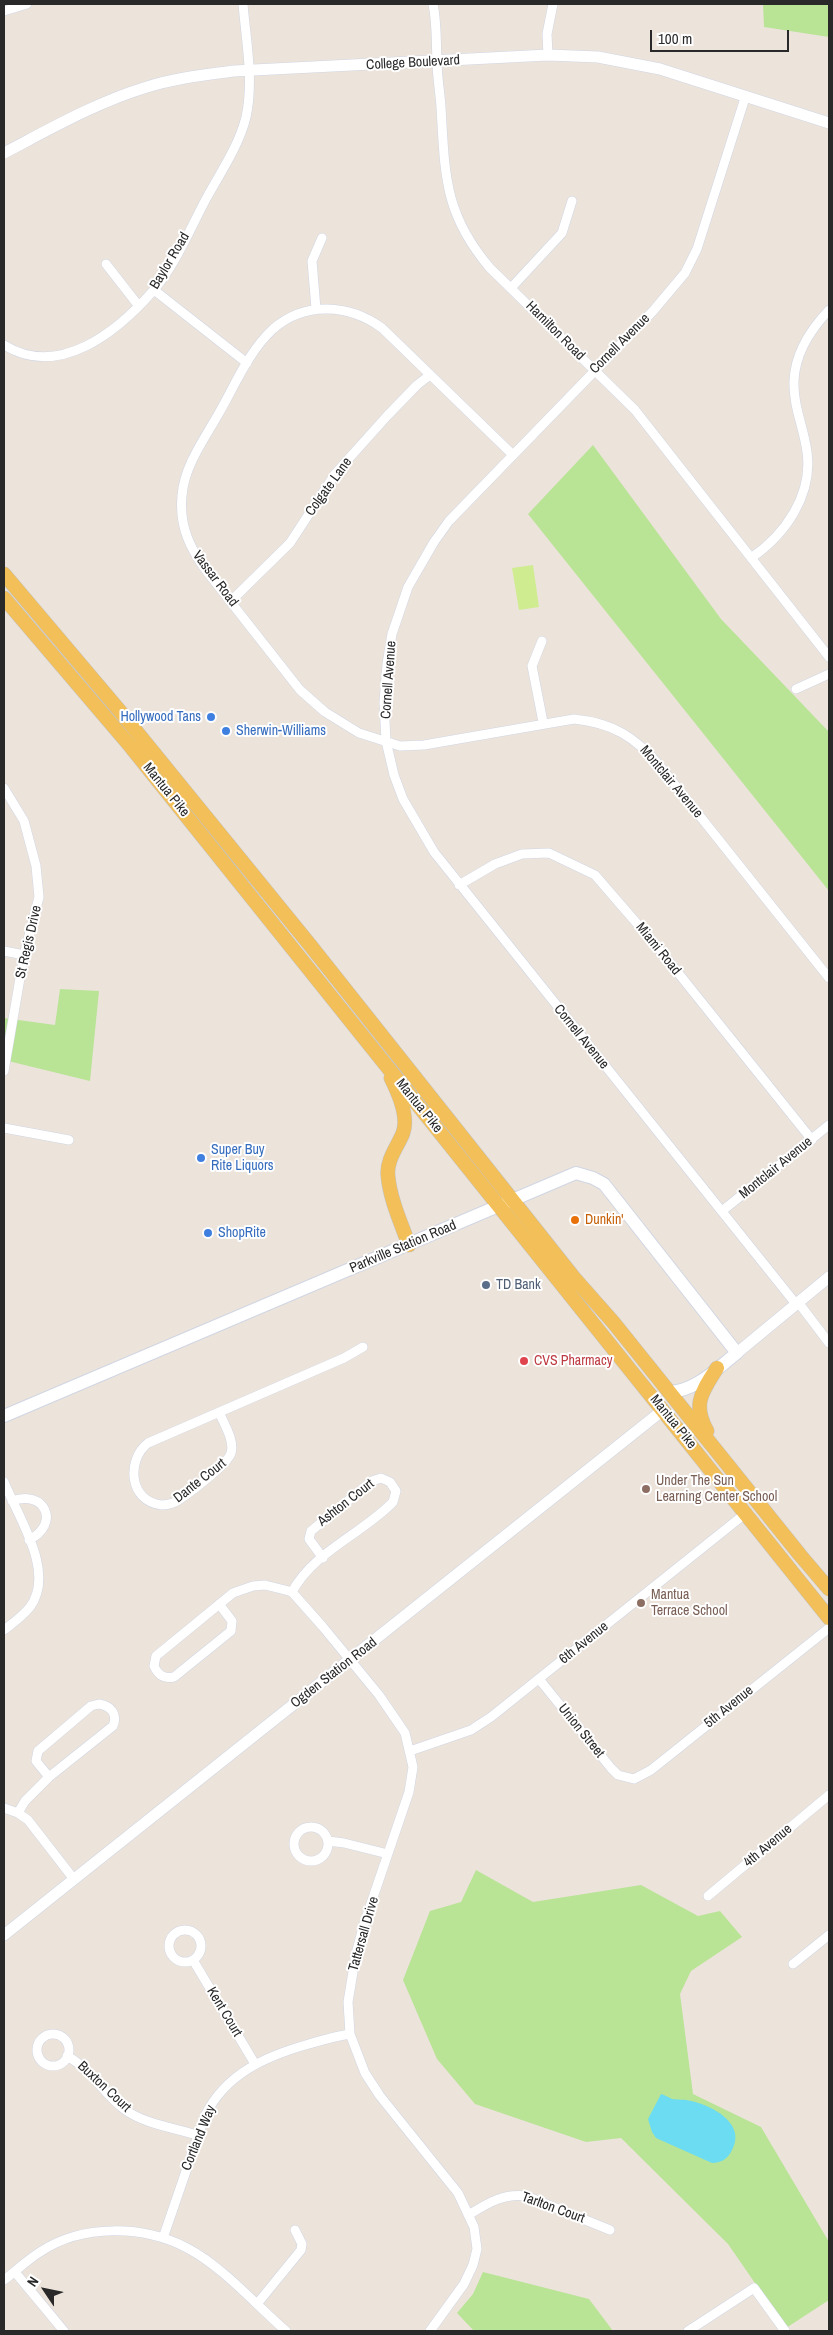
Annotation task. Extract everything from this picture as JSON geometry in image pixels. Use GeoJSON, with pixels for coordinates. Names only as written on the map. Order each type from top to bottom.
{"type":"FeatureCollection","features":[{"type":"Feature","properties":{"kind":"main road","name":"Mantua Pike"},"geometry":{"type":"LineString","coordinates":[[4,574],[119,710],[310,945],[663,1410],[829,1618]]}},
{"type":"Feature","properties":{"kind":"main road","name":"Mantua Pike"},"geometry":{"type":"LineString","coordinates":[[4,598],[131,747],[382,1059],[669,1392],[800,1556],[829,1589]]}},
{"type":"Feature","properties":{"kind":"main road"},"geometry":{"type":"LineString","coordinates":[[382,1059],[403,1111],[404,1131],[394,1150],[387,1174],[396,1209],[409,1245]]}},
{"type":"Feature","properties":{"kind":"main road","name":"Parkville Station Road"},"geometry":{"type":"LineString","coordinates":[[4,1416],[576,1173],[604,1184],[737,1353]]}},
{"type":"Feature","properties":{"kind":"main road"},"geometry":{"type":"LineString","coordinates":[[669,1392],[682,1391],[692,1387],[737,1353]]}},
{"type":"Feature","properties":{"kind":"main road"},"geometry":{"type":"LineString","coordinates":[[718,1368],[705,1388],[699,1404],[700,1414],[706,1429],[797,1544],[800,1556]]}},
{"type":"Feature","properties":{"kind":"street"},"geometry":{"type":"LineString","coordinates":[[4,11],[28,4]]}},
{"type":"Feature","properties":{"kind":"street","name":"Baylor Road"},"geometry":{"type":"LineString","coordinates":[[4,345],[15,352],[29,356],[65,355],[97,340],[154,290],[178,252],[242,130],[248,100],[249,72],[242,4]]}},
{"type":"Feature","properties":{"kind":"street","name":"Hamilton Road"},"geometry":{"type":"LineString","coordinates":[[433,4],[437,23],[437,62],[442,151],[448,190],[456,215],[473,247],[490,268],[635,410],[829,657]]}},
{"type":"Feature","properties":{"kind":"street"},"geometry":{"type":"LineString","coordinates":[[548,55],[547,34],[553,4]]}},
{"type":"Feature","properties":{"kind":"street","name":"College Boulevard"},"geometry":{"type":"LineString","coordinates":[[4,153],[110,100],[148,86],[190,76],[234,71],[249,72],[548,55],[598,56],[660,68],[745,98],[829,123]]}},
{"type":"Feature","properties":{"kind":"street","name":"Cornell Avenue"},"geometry":{"type":"LineString","coordinates":[[745,98],[697,249],[685,273],[653,312],[594,370],[449,521],[434,542],[408,587],[392,634],[387,664],[384,702],[386,741],[394,775],[403,799],[434,852],[829,1343]]}},
{"type":"Feature","properties":{"kind":"street"},"geometry":{"type":"LineString","coordinates":[[511,288],[562,233],[572,201]]}},
{"type":"Feature","properties":{"kind":"street"},"geometry":{"type":"LineString","coordinates":[[316,309],[312,261],[322,238]]}},
{"type":"Feature","properties":{"kind":"street"},"geometry":{"type":"LineString","coordinates":[[106,264],[138,305]]}},
{"type":"Feature","properties":{"kind":"street"},"geometry":{"type":"LineString","coordinates":[[154,290],[247,363]]}},
{"type":"Feature","properties":{"kind":"street","name":"Vassar Road"},"geometry":{"type":"LineString","coordinates":[[386,741],[360,733],[325,712],[300,690],[194,554],[185,533],[182,514],[182,494],[186,476],[247,363],[272,330],[285,320],[316,309],[342,309],[372,321],[513,455]]}},
{"type":"Feature","properties":{"kind":"street"},"geometry":{"type":"LineString","coordinates":[[751,558],[766,548],[782,531],[802,496],[808,474],[808,452],[795,403],[794,380],[803,347],[816,324],[829,310]]}},
{"type":"Feature","properties":{"kind":"street","name":"Colgate Lane"},"geometry":{"type":"LineString","coordinates":[[231,601],[290,544],[335,474],[387,416],[417,385],[430,375]]}},
{"type":"Feature","properties":{"kind":"street"},"geometry":{"type":"LineString","coordinates":[[542,641],[532,666],[543,722]]}},
{"type":"Feature","properties":{"kind":"street"},"geometry":{"type":"LineString","coordinates":[[796,689],[829,674]]}},
{"type":"Feature","properties":{"kind":"street","name":"Montclair Avenue"},"geometry":{"type":"LineString","coordinates":[[386,741],[400,746],[424,746],[543,722],[574,719],[593,721],[612,727],[634,739],[646,750],[829,978]]}},
{"type":"Feature","properties":{"kind":"street","name":"St Regis Drive"},"geometry":{"type":"LineString","coordinates":[[4,788],[24,821],[32,848],[38,881],[36,913],[24,955],[4,1071]]}},
{"type":"Feature","properties":{"kind":"street","name":"Miami Road"},"geometry":{"type":"LineString","coordinates":[[459,885],[508,858],[530,853],[549,853],[595,875],[659,949],[812,1140]]}},
{"type":"Feature","properties":{"kind":"street"},"geometry":{"type":"LineString","coordinates":[[4,951],[24,955]]}},
{"type":"Feature","properties":{"kind":"street","name":"Montclair Avenue"},"geometry":{"type":"LineString","coordinates":[[722,1211],[829,1125]]}},
{"type":"Feature","properties":{"kind":"street"},"geometry":{"type":"LineString","coordinates":[[4,1128],[69,1140]]}},
{"type":"Feature","properties":{"kind":"street"},"geometry":{"type":"LineString","coordinates":[[737,1353],[829,1277]]}},
{"type":"Feature","properties":{"kind":"street","name":"Dante Court"},"geometry":{"type":"LineString","coordinates":[[219,1412],[232,1444],[232,1452],[225,1463],[176,1502],[160,1504],[144,1497],[137,1488],[134,1472],[138,1456],[144,1446],[154,1440],[344,1358],[362,1347]]}},
{"type":"Feature","properties":{"kind":"street","name":"Ogden Station Road"},"geometry":{"type":"LineString","coordinates":[[4,1935],[663,1410]]}},
{"type":"Feature","properties":{"kind":"street","name":"Ashton Court"},"geometry":{"type":"LineString","coordinates":[[292,1592],[303,1575],[322,1558],[393,1502],[396,1491],[390,1482],[382,1478],[372,1481],[310,1531],[309,1539],[322,1558]]}},
{"type":"Feature","properties":{"kind":"street"},"geometry":{"type":"LineString","coordinates":[[4,1482],[29,1540],[40,1574],[36,1597],[21,1617],[4,1630]]}},
{"type":"Feature","properties":{"kind":"street"},"geometry":{"type":"LineString","coordinates":[[12,1501],[30,1498],[38,1502],[46,1512],[46,1524],[42,1530],[29,1540]]}},
{"type":"Feature","properties":{"kind":"street","name":"6th Avenue"},"geometry":{"type":"LineString","coordinates":[[410,1751],[471,1730],[539,1680],[746,1513]]}},
{"type":"Feature","properties":{"kind":"street"},"geometry":{"type":"LineString","coordinates":[[219,1604],[232,1621],[231,1632],[174,1677],[169,1678],[160,1674],[154,1666],[156,1656],[219,1604],[233,1593],[253,1586],[275,1587],[292,1592]]}},
{"type":"Feature","properties":{"kind":"street","name":"Tattersall Drive"},"geometry":{"type":"LineString","coordinates":[[292,1592],[314,1616],[394,1716],[405,1733],[410,1751],[412,1767],[410,1792],[356,1954],[348,2002],[350,2034],[365,2073],[458,2193],[470,2214],[474,2227],[477,2249],[473,2264],[464,2284],[430,2331]]}},
{"type":"Feature","properties":{"kind":"street","name":"5th Avenue"},"geometry":{"type":"LineString","coordinates":[[626,1778],[639,1778],[651,1770],[829,1628]]}},
{"type":"Feature","properties":{"kind":"street","name":"Union Street"},"geometry":{"type":"LineString","coordinates":[[539,1680],[611,1768],[618,1775],[626,1778]]}},
{"type":"Feature","properties":{"kind":"street"},"geometry":{"type":"LineString","coordinates":[[18,1814],[25,1801],[49,1777],[110,1730],[116,1720],[115,1714],[110,1708],[99,1704],[91,1706],[38,1751],[36,1761],[49,1777]]}},
{"type":"Feature","properties":{"kind":"street","name":"4th Avenue"},"geometry":{"type":"LineString","coordinates":[[708,1896],[829,1795]]}},
{"type":"Feature","properties":{"kind":"street"},"geometry":{"type":"LineString","coordinates":[[4,1808],[18,1814],[34,1827],[74,1878]]}},
{"type":"Feature","properties":{"kind":"street"},"geometry":{"type":"LineString","coordinates":[[328,1841],[388,1854]]}},
{"type":"Feature","properties":{"kind":"street"},"geometry":{"type":"LineString","coordinates":[[793,1964],[829,1935]]}},
{"type":"Feature","properties":{"kind":"street","name":"Kent Court"},"geometry":{"type":"LineString","coordinates":[[193,1960],[255,2064]]}},
{"type":"Feature","properties":{"kind":"street","name":"Cortland Way"},"geometry":{"type":"LineString","coordinates":[[163,2238],[197,2135],[217,2095],[232,2079],[255,2064],[292,2049],[350,2034]]}},
{"type":"Feature","properties":{"kind":"street","name":"Buxton Court"},"geometry":{"type":"LineString","coordinates":[[67,2056],[86,2068],[109,2096],[134,2115],[197,2135]]}},
{"type":"Feature","properties":{"kind":"street","name":"Tarlton Court"},"geometry":{"type":"LineString","coordinates":[[470,2214],[492,2200],[514,2194],[526,2196],[610,2230]]}},
{"type":"Feature","properties":{"kind":"street"},"geometry":{"type":"LineString","coordinates":[[257,2304],[302,2250],[302,2244],[295,2230]]}},
{"type":"Feature","properties":{"kind":"street"},"geometry":{"type":"LineString","coordinates":[[4,2280],[41,2251],[64,2240],[103,2231],[140,2232],[163,2238],[187,2248],[204,2259],[286,2331]]}},
{"type":"Feature","properties":{"kind":"street"},"geometry":{"type":"LineString","coordinates":[[15,2272],[64,2331]]}},
{"type":"Feature","properties":{"kind":"street"},"geometry":{"type":"LineString","coordinates":[[688,2331],[754,2288],[785,2331]]}},
{"type":"Feature","properties":{"kind":"green space"},"geometry":{"type":"Polygon","coordinates":[[[763,4],[829,4],[829,37],[764,27],[763,4]]]}},
{"type":"Feature","properties":{"kind":"green space"},"geometry":{"type":"Polygon","coordinates":[[[593,445],[721,619],[829,732],[829,891],[528,514],[593,445]]]}},
{"type":"Feature","properties":{"kind":"green space"},"geometry":{"type":"Polygon","coordinates":[[[533,565],[539,607],[519,610],[512,568],[533,565]]]}},
{"type":"Feature","properties":{"kind":"green space"},"geometry":{"type":"Polygon","coordinates":[[[60,989],[99,991],[90,1081],[4,1060],[4,1018],[55,1025],[60,989]]]}},
{"type":"Feature","properties":{"kind":"green space"},"geometry":{"type":"Polygon","coordinates":[[[476,1870],[533,1902],[641,1885],[698,1916],[720,1911],[742,1937],[691,1971],[680,1994],[693,2094],[761,2127],[829,2242],[829,2300],[786,2328],[728,2244],[621,2138],[586,2142],[475,2104],[437,2059],[403,1980],[430,1911],[461,1902],[476,1870]]]}},
{"type":"Feature","properties":{"kind":"green space"},"geometry":{"type":"Polygon","coordinates":[[[483,2272],[589,2299],[613,2331],[474,2331],[457,2313],[473,2294],[483,2272]]]}},
{"type":"Feature","properties":{"kind":"water"},"geometry":{"type":"Polygon","coordinates":[[[661,2094],[672,2099],[686,2100],[709,2107],[726,2118],[732,2125],[735,2133],[735,2142],[728,2157],[712,2163],[656,2138],[648,2119],[661,2094]]]}},
{"type":"Feature","properties":{"kind":"place","name":"Hollywood Tans"},"geometry":{"type":"Point","coordinates":[211,717]}},
{"type":"Feature","properties":{"kind":"place","name":"Sherwin-Williams"},"geometry":{"type":"Point","coordinates":[226,731]}},
{"type":"Feature","properties":{"kind":"place","name":"Super Buy Rite Liquors"},"geometry":{"type":"Point","coordinates":[201,1158]}},
{"type":"Feature","properties":{"kind":"place","name":"Dunkin'"},"geometry":{"type":"Point","coordinates":[575,1220]}},
{"type":"Feature","properties":{"kind":"place","name":"ShopRite"},"geometry":{"type":"Point","coordinates":[208,1233]}},
{"type":"Feature","properties":{"kind":"place","name":"TD Bank"},"geometry":{"type":"Point","coordinates":[486,1285]}},
{"type":"Feature","properties":{"kind":"place","name":"CVS Pharmacy"},"geometry":{"type":"Point","coordinates":[524,1361]}},
{"type":"Feature","properties":{"kind":"place","name":"Under The Sun Learning Center School"},"geometry":{"type":"Point","coordinates":[646,1489]}},
{"type":"Feature","properties":{"kind":"place","name":"Mantua Terrace School"},"geometry":{"type":"Point","coordinates":[641,1603]}}]}
